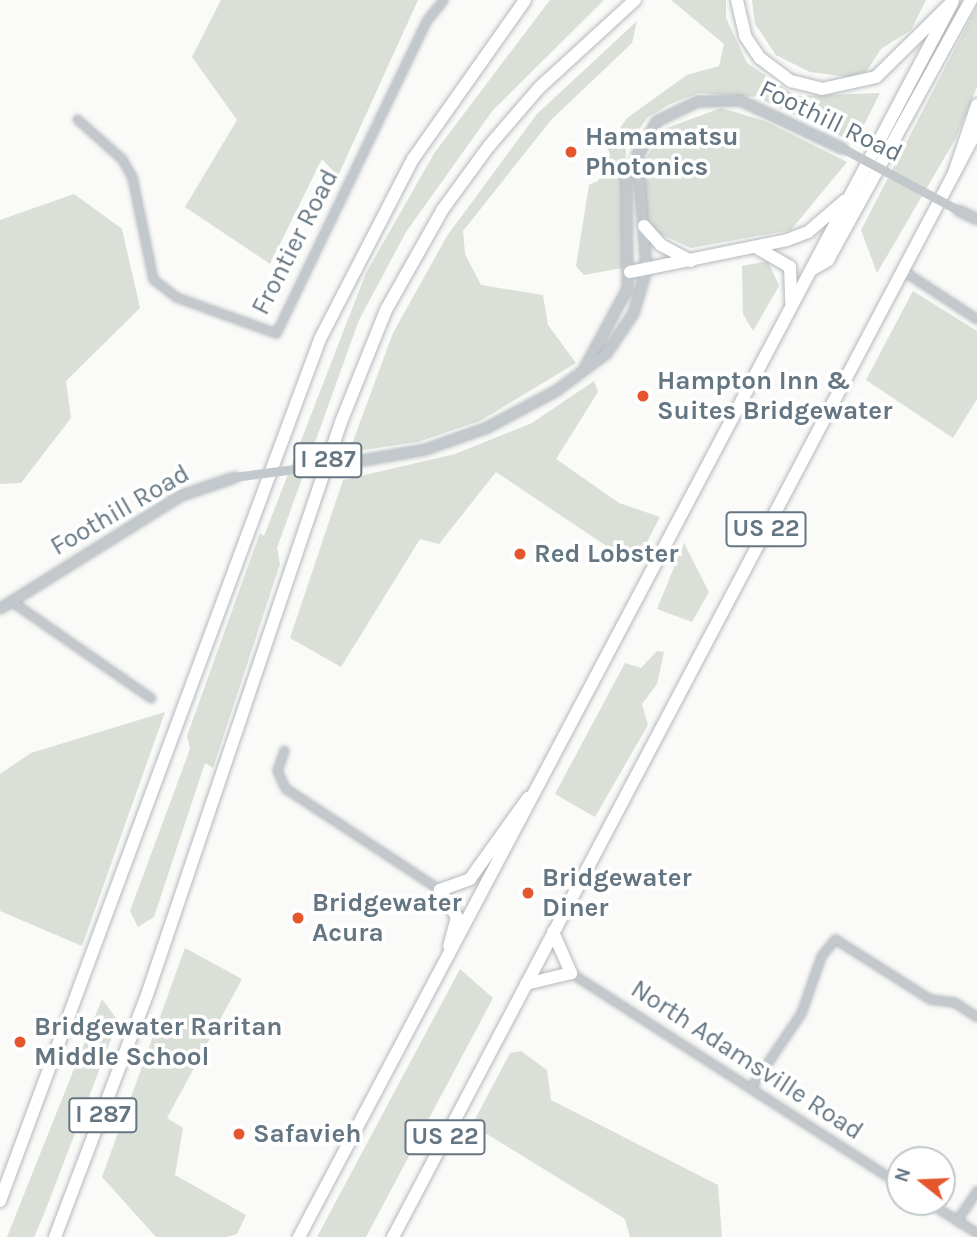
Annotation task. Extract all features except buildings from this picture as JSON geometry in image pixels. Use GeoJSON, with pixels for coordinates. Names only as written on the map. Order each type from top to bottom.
{"type":"FeatureCollection","features":[{"type":"Feature","properties":{"kind":"highway","name":"I 287"},"geometry":{"type":"LineString","coordinates":[[0,1201],[320,339],[414,159],[525,0]]}},
{"type":"Feature","properties":{"kind":"highway","name":"I 287"},"geometry":{"type":"LineString","coordinates":[[55,1237],[148,992],[341,422],[386,310],[443,209],[489,146],[540,87],[635,0]]}},
{"type":"Feature","properties":{"kind":"highway"},"geometry":{"type":"LineString","coordinates":[[737,0],[745,36],[760,58],[792,81],[822,89],[876,76],[954,1]]}},
{"type":"Feature","properties":{"kind":"highway"},"geometry":{"type":"LineString","coordinates":[[811,270],[828,260],[971,0]]}},
{"type":"Feature","properties":{"kind":"highway","name":"US 22"},"geometry":{"type":"LineString","coordinates":[[299,1237],[549,772],[954,1]]}},
{"type":"Feature","properties":{"kind":"highway"},"geometry":{"type":"LineString","coordinates":[[954,173],[977,105]]}},
{"type":"Feature","properties":{"kind":"highway","name":"US 22"},"geometry":{"type":"LineString","coordinates":[[393,1237],[977,130]]}},
{"type":"Feature","properties":{"kind":"highway"},"geometry":{"type":"LineString","coordinates":[[630,272],[755,249],[808,232],[851,194]]}},
{"type":"Feature","properties":{"kind":"highway"},"geometry":{"type":"LineString","coordinates":[[644,226],[661,246],[691,261]]}},
{"type":"Feature","properties":{"kind":"highway"},"geometry":{"type":"LineString","coordinates":[[755,249],[780,256],[790,267],[794,282],[787,316]]}},
{"type":"Feature","properties":{"kind":"highway"},"geometry":{"type":"LineString","coordinates":[[434,987],[457,925],[453,904],[440,890],[470,879],[549,772]]}},
{"type":"Feature","properties":{"kind":"highway"},"geometry":{"type":"LineString","coordinates":[[526,984],[571,973],[553,932]]}},
{"type":"Feature","properties":{"kind":"street","name":"Frontier Road"},"geometry":{"type":"LineString","coordinates":[[77,119],[122,159],[132,177],[153,279],[176,297],[276,333],[426,21],[443,0]]}},
{"type":"Feature","properties":{"kind":"street","name":"Foothill Road"},"geometry":{"type":"LineString","coordinates":[[584,368],[616,317],[630,272],[626,177],[637,151],[669,112],[713,98],[754,104],[977,219]]}},
{"type":"Feature","properties":{"kind":"street","name":"Foothill Road"},"geometry":{"type":"LineString","coordinates":[[0,608],[181,495],[234,477],[425,449],[485,428],[584,368],[626,327],[646,269],[637,151]]}},
{"type":"Feature","properties":{"kind":"street"},"geometry":{"type":"LineString","coordinates":[[902,270],[977,319]]}},
{"type":"Feature","properties":{"kind":"street"},"geometry":{"type":"LineString","coordinates":[[11,601],[151,698]]}},
{"type":"Feature","properties":{"kind":"street"},"geometry":{"type":"LineString","coordinates":[[284,750],[277,770],[285,788],[440,890]]}},
{"type":"Feature","properties":{"kind":"street"},"geometry":{"type":"LineString","coordinates":[[751,1087],[801,1013],[821,956],[835,939],[930,999],[954,1002],[977,1017]]}},
{"type":"Feature","properties":{"kind":"street","name":"North Adamsville Road"},"geometry":{"type":"LineString","coordinates":[[571,973],[886,1175]]}},
{"type":"Feature","properties":{"kind":"street"},"geometry":{"type":"LineString","coordinates":[[957,1220],[977,1190]]}},
{"type":"Feature","properties":{"kind":"street"},"geometry":{"type":"LineString","coordinates":[[951,1216],[977,1234]]}},
{"type":"Feature","properties":{"kind":"shaded area"},"geometry":{"type":"Polygon","coordinates":[[[221,0],[418,0],[338,176],[322,159],[270,264],[185,207],[237,120],[192,57],[221,0]]]}},
{"type":"Feature","properties":{"kind":"shaded area"},"geometry":{"type":"Polygon","coordinates":[[[550,0],[604,0],[493,110],[406,232],[359,320],[277,548],[280,564],[213,768],[205,763],[154,917],[138,927],[130,911],[190,749],[187,736],[260,533],[264,536],[366,273],[435,152],[550,0]]]}},
{"type":"Feature","properties":{"kind":"shaded area"},"geometry":{"type":"Polygon","coordinates":[[[671,0],[726,0],[726,18],[747,63],[796,96],[880,93],[855,143],[756,97],[699,93],[670,104],[647,118],[626,148],[622,268],[584,275],[576,266],[589,185],[598,181],[610,155],[607,147],[627,118],[687,75],[719,66],[724,44],[671,0]]]}},
{"type":"Feature","properties":{"kind":"shaded area"},"geometry":{"type":"Polygon","coordinates":[[[752,0],[926,0],[911,30],[881,49],[866,72],[847,77],[810,72],[776,55],[755,24],[752,0]]]}},
{"type":"Feature","properties":{"kind":"shaded area"},"geometry":{"type":"Polygon","coordinates":[[[977,6],[977,87],[956,138],[877,273],[861,230],[977,6]]]}},
{"type":"Feature","properties":{"kind":"shaded area"},"geometry":{"type":"Polygon","coordinates":[[[637,21],[632,43],[551,120],[463,231],[465,254],[481,285],[543,295],[548,325],[576,363],[480,421],[418,442],[349,452],[393,333],[447,236],[537,114],[637,21]]]}},
{"type":"Feature","properties":{"kind":"shaded area"},"geometry":{"type":"Polygon","coordinates":[[[721,108],[765,121],[847,162],[791,230],[691,248],[658,233],[647,219],[641,166],[664,129],[721,108]]]}},
{"type":"Feature","properties":{"kind":"shaded area"},"geometry":{"type":"Polygon","coordinates":[[[74,194],[122,229],[140,308],[66,381],[71,418],[21,483],[0,484],[0,220],[74,194]]]}},
{"type":"Feature","properties":{"kind":"shaded area"},"geometry":{"type":"Polygon","coordinates":[[[768,261],[779,286],[753,331],[743,314],[742,266],[768,261]]]}},
{"type":"Feature","properties":{"kind":"shaded area"},"geometry":{"type":"Polygon","coordinates":[[[913,291],[977,331],[977,399],[953,438],[866,380],[913,291]]]}},
{"type":"Feature","properties":{"kind":"shaded area"},"geometry":{"type":"Polygon","coordinates":[[[594,381],[598,392],[556,459],[619,503],[660,517],[635,565],[496,472],[439,544],[420,539],[341,667],[290,638],[343,480],[455,454],[532,423],[594,381]]]}},
{"type":"Feature","properties":{"kind":"shaded area"},"geometry":{"type":"Polygon","coordinates":[[[684,543],[709,592],[692,622],[657,609],[684,543]]]}},
{"type":"Feature","properties":{"kind":"shaded area"},"geometry":{"type":"Polygon","coordinates":[[[657,651],[664,652],[657,684],[642,704],[648,725],[595,817],[555,794],[625,663],[641,668],[657,651]]]}},
{"type":"Feature","properties":{"kind":"shaded area"},"geometry":{"type":"Polygon","coordinates":[[[165,712],[82,946],[0,911],[0,774],[31,753],[165,712]]]}},
{"type":"Feature","properties":{"kind":"shaded area"},"geometry":{"type":"Polygon","coordinates":[[[185,948],[242,979],[167,1118],[183,1128],[175,1175],[246,1215],[237,1234],[227,1237],[156,1237],[102,1177],[185,948]]]}},
{"type":"Feature","properties":{"kind":"shaded area"},"geometry":{"type":"Polygon","coordinates":[[[460,969],[493,998],[366,1237],[317,1237],[460,969]]]}},
{"type":"Feature","properties":{"kind":"shaded area"},"geometry":{"type":"Polygon","coordinates":[[[102,999],[118,1021],[44,1214],[34,1237],[7,1237],[102,999]]]}},
{"type":"Feature","properties":{"kind":"shaded area"},"geometry":{"type":"Polygon","coordinates":[[[521,1051],[547,1070],[551,1100],[718,1185],[722,1237],[630,1237],[625,1219],[472,1125],[510,1053],[521,1051]]]}},
{"type":"Feature","properties":{"kind":"place","name":"Hamamatsu Photonics"},"geometry":{"type":"Point","coordinates":[571,152]}},
{"type":"Feature","properties":{"kind":"place","name":"Hampton Inn & Suites Bridgewater"},"geometry":{"type":"Point","coordinates":[643,396]}},
{"type":"Feature","properties":{"kind":"place","name":"Red Lobster"},"geometry":{"type":"Point","coordinates":[520,554]}},
{"type":"Feature","properties":{"kind":"place","name":"Bridgewater Diner"},"geometry":{"type":"Point","coordinates":[528,893]}},
{"type":"Feature","properties":{"kind":"place","name":"Bridgewater Acura"},"geometry":{"type":"Point","coordinates":[298,918]}},
{"type":"Feature","properties":{"kind":"place","name":"Bridgewater Raritan Middle School"},"geometry":{"type":"Point","coordinates":[20,1042]}},
{"type":"Feature","properties":{"kind":"place","name":"Safavieh"},"geometry":{"type":"Point","coordinates":[239,1134]}}]}
